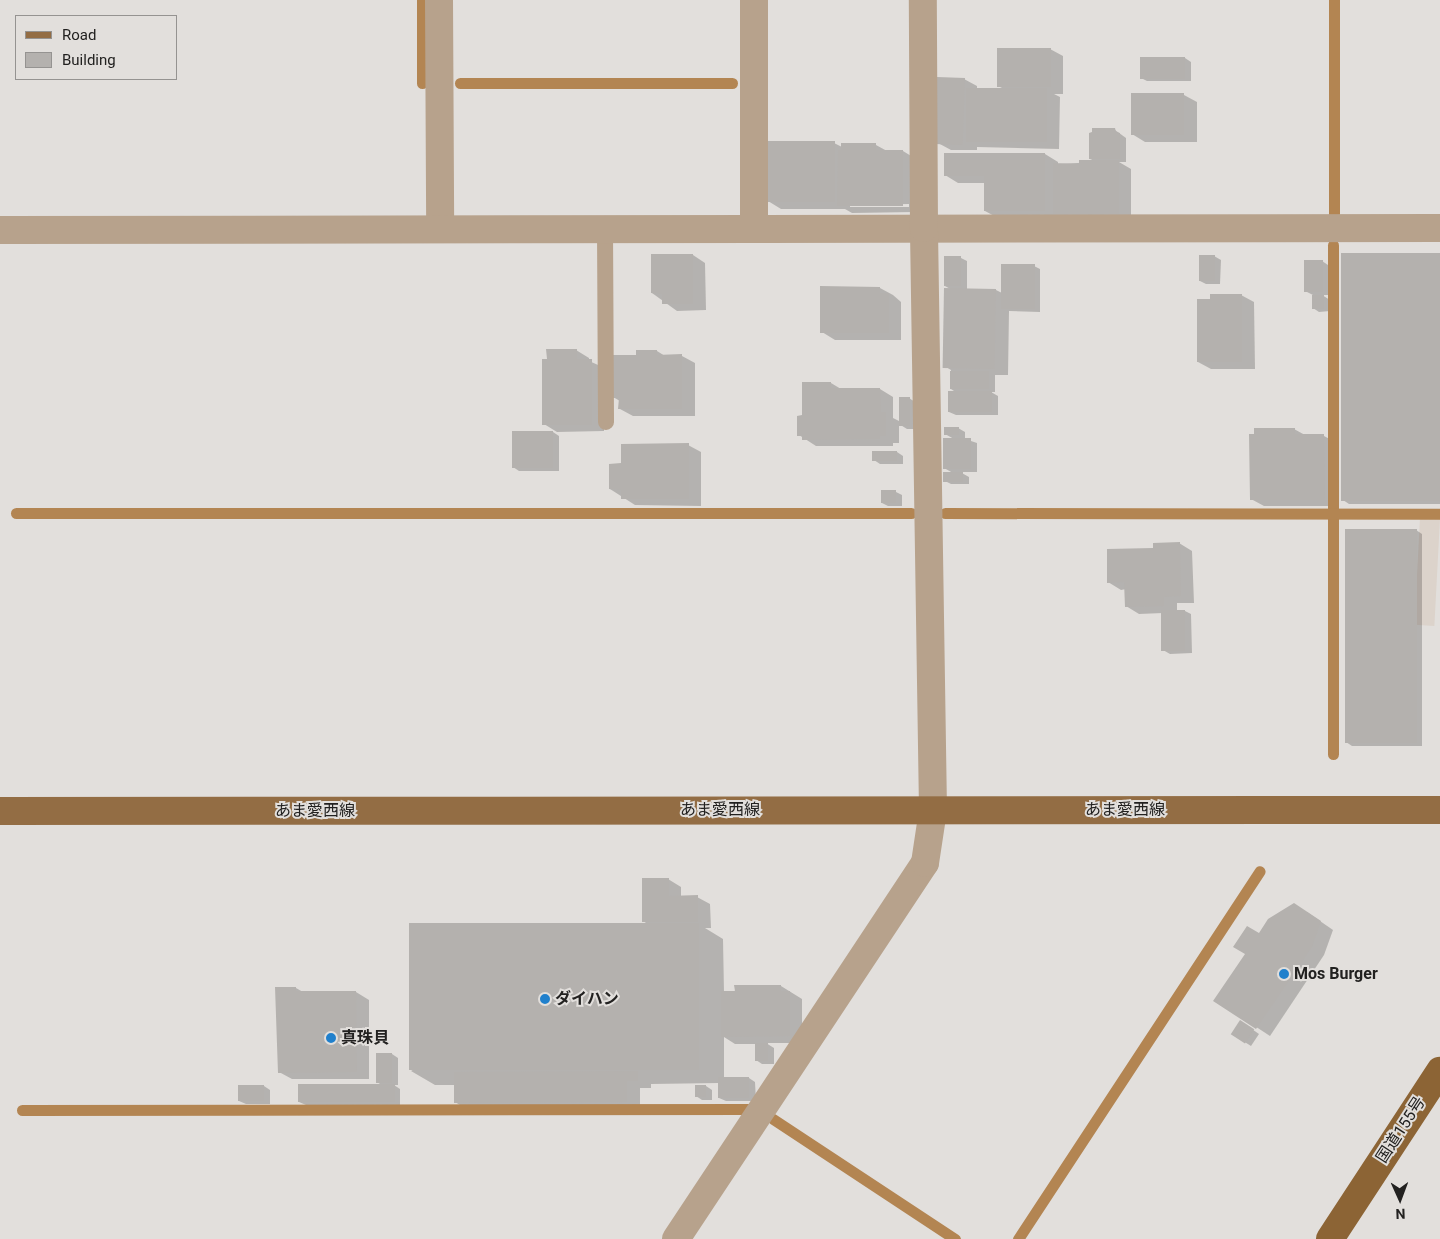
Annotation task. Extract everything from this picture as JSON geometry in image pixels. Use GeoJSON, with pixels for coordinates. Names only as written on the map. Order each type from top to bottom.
{"type":"FeatureCollection","features":[{"type":"Feature","properties":{"kind":"highway","name":"国道155号"},"geometry":{"type":"LineString","coordinates":[[1330,1239],[1440,1071]]}},
{"type":"Feature","properties":{"kind":"main road","name":"あま愛西線"},"geometry":{"type":"LineString","coordinates":[[0,811],[1440,810]]}},
{"type":"Feature","properties":{"kind":"street"},"geometry":{"type":"LineString","coordinates":[[439,0],[440,229]]}},
{"type":"Feature","properties":{"kind":"street"},"geometry":{"type":"LineString","coordinates":[[754,0],[754,228]]}},
{"type":"Feature","properties":{"kind":"street"},"geometry":{"type":"LineString","coordinates":[[676,1239],[925,863],[932,810],[924,228],[923,0]]}},
{"type":"Feature","properties":{"kind":"street"},"geometry":{"type":"LineString","coordinates":[[0,230],[1440,228]]}},
{"type":"Feature","properties":{"kind":"lane"},"geometry":{"type":"LineString","coordinates":[[605,229],[606,422]]}},
{"type":"Feature","properties":{"kind":"shaded area"},"geometry":{"type":"Polygon","coordinates":[[[1420,518],[1440,519],[1434,626],[1414,625],[1420,518]]]}},
{"type":"Feature","properties":{"kind":"building"},"geometry":{"type":"Polygon","coordinates":[[[997,48],[1051,48],[1051,87],[997,87],[997,48]]]}},
{"type":"Feature","properties":{"kind":"building"},"geometry":{"type":"Polygon","coordinates":[[[1140,57],[1185,57],[1185,79],[1140,79],[1140,57]]]}},
{"type":"Feature","properties":{"kind":"building"},"geometry":{"type":"Polygon","coordinates":[[[937,77],[965,78],[963,145],[935,144],[937,77]]]}},
{"type":"Feature","properties":{"kind":"building"},"geometry":{"type":"Polygon","coordinates":[[[966,88],[1047,88],[1047,142],[966,142],[966,88]]]}},
{"type":"Feature","properties":{"kind":"building"},"geometry":{"type":"Polygon","coordinates":[[[1131,93],[1184,93],[1184,135],[1131,135],[1131,93]]]}},
{"type":"Feature","properties":{"kind":"building"},"geometry":{"type":"Polygon","coordinates":[[[1092,128],[1115,128],[1116,132],[1120,133],[1120,159],[1089,159],[1089,133],[1092,132],[1092,128]]]}},
{"type":"Feature","properties":{"kind":"building"},"geometry":{"type":"Polygon","coordinates":[[[767,141],[835,141],[835,202],[767,202],[767,141]]]}},
{"type":"Feature","properties":{"kind":"building"},"geometry":{"type":"Polygon","coordinates":[[[841,143],[876,143],[876,150],[903,150],[903,206],[837,206],[838,150],[841,150],[841,143]]]}},
{"type":"Feature","properties":{"kind":"building"},"geometry":{"type":"Polygon","coordinates":[[[944,153],[1045,153],[1045,211],[984,211],[984,176],[944,176],[944,153]]]}},
{"type":"Feature","properties":{"kind":"building"},"geometry":{"type":"Polygon","coordinates":[[[1079,160],[1119,160],[1119,214],[1053,214],[1053,163],[1079,164],[1079,160]]]}},
{"type":"Feature","properties":{"kind":"building"},"geometry":{"type":"Polygon","coordinates":[[[1341,253],[1440,253],[1440,501],[1341,501],[1341,253]]]}},
{"type":"Feature","properties":{"kind":"building"},"geometry":{"type":"Polygon","coordinates":[[[651,254],[693,254],[693,304],[662,304],[662,294],[651,293],[651,254]]]}},
{"type":"Feature","properties":{"kind":"building"},"geometry":{"type":"Polygon","coordinates":[[[1199,255],[1215,255],[1215,281],[1199,281],[1199,255]]]}},
{"type":"Feature","properties":{"kind":"building"},"geometry":{"type":"Polygon","coordinates":[[[944,256],[961,256],[961,286],[944,286],[944,256]]]}},
{"type":"Feature","properties":{"kind":"building"},"geometry":{"type":"Polygon","coordinates":[[[1304,260],[1323,260],[1323,292],[1304,292],[1304,260]]]}},
{"type":"Feature","properties":{"kind":"building"},"geometry":{"type":"Polygon","coordinates":[[[1001,264],[1035,264],[1035,309],[1001,309],[1001,264]]]}},
{"type":"Feature","properties":{"kind":"building"},"geometry":{"type":"Polygon","coordinates":[[[820,286],[880,287],[880,293],[889,293],[889,333],[820,333],[820,286]]]}},
{"type":"Feature","properties":{"kind":"building"},"geometry":{"type":"Polygon","coordinates":[[[944,288],[996,289],[995,369],[943,368],[944,288]]]}},
{"type":"Feature","properties":{"kind":"building"},"geometry":{"type":"Polygon","coordinates":[[[1210,294],[1242,294],[1242,362],[1197,362],[1197,299],[1210,299],[1210,294]]]}},
{"type":"Feature","properties":{"kind":"building"},"geometry":{"type":"Polygon","coordinates":[[[1312,295],[1324,295],[1324,309],[1312,309],[1312,295]]]}},
{"type":"Feature","properties":{"kind":"building"},"geometry":{"type":"Polygon","coordinates":[[[546,349],[577,349],[577,359],[592,359],[592,425],[542,425],[542,359],[547,359],[546,349]]]}},
{"type":"Feature","properties":{"kind":"building"},"geometry":{"type":"Polygon","coordinates":[[[636,350],[657,350],[657,355],[682,354],[682,409],[618,409],[619,398],[612,398],[612,355],[636,355],[636,350]]]}},
{"type":"Feature","properties":{"kind":"building"},"geometry":{"type":"Polygon","coordinates":[[[950,371],[989,371],[989,389],[950,389],[950,371]]]}},
{"type":"Feature","properties":{"kind":"building"},"geometry":{"type":"Polygon","coordinates":[[[802,382],[831,382],[831,388],[880,388],[881,412],[886,412],[886,436],[880,436],[880,439],[802,440],[802,436],[797,436],[797,416],[802,415],[802,382]]]}},
{"type":"Feature","properties":{"kind":"building"},"geometry":{"type":"Polygon","coordinates":[[[948,391],[992,391],[992,412],[948,412],[948,391]]]}},
{"type":"Feature","properties":{"kind":"building"},"geometry":{"type":"Polygon","coordinates":[[[899,397],[910,397],[910,426],[899,426],[899,397]]]}},
{"type":"Feature","properties":{"kind":"building"},"geometry":{"type":"Polygon","coordinates":[[[944,427],[959,427],[959,435],[944,435],[944,427]]]}},
{"type":"Feature","properties":{"kind":"building"},"geometry":{"type":"Polygon","coordinates":[[[1254,428],[1295,428],[1295,434],[1324,434],[1325,500],[1250,500],[1249,434],[1254,434],[1254,428]]]}},
{"type":"Feature","properties":{"kind":"building"},"geometry":{"type":"Polygon","coordinates":[[[512,431],[553,431],[553,468],[512,468],[512,431]]]}},
{"type":"Feature","properties":{"kind":"building"},"geometry":{"type":"Polygon","coordinates":[[[943,438],[971,438],[971,469],[943,469],[943,438]]]}},
{"type":"Feature","properties":{"kind":"building"},"geometry":{"type":"Polygon","coordinates":[[[689,443],[689,499],[621,499],[621,490],[609,489],[609,464],[621,463],[621,444],[689,443]]]}},
{"type":"Feature","properties":{"kind":"building"},"geometry":{"type":"Polygon","coordinates":[[[872,451],[897,451],[897,461],[872,461],[872,451]]]}},
{"type":"Feature","properties":{"kind":"building"},"geometry":{"type":"Polygon","coordinates":[[[943,472],[963,472],[963,482],[943,482],[943,472]]]}},
{"type":"Feature","properties":{"kind":"building"},"geometry":{"type":"Polygon","coordinates":[[[881,490],[896,490],[896,503],[881,503],[881,490]]]}},
{"type":"Feature","properties":{"kind":"building"},"geometry":{"type":"Polygon","coordinates":[[[1345,529],[1417,529],[1417,743],[1345,743],[1345,529]]]}},
{"type":"Feature","properties":{"kind":"building"},"geometry":{"type":"Polygon","coordinates":[[[1180,542],[1181,596],[1164,597],[1164,606],[1125,607],[1124,582],[1107,583],[1107,549],[1153,548],[1153,543],[1180,542]]]}},
{"type":"Feature","properties":{"kind":"building"},"geometry":{"type":"Polygon","coordinates":[[[1161,610],[1185,610],[1185,651],[1161,651],[1161,610]]]}},
{"type":"Feature","properties":{"kind":"building"},"geometry":{"type":"Polygon","coordinates":[[[642,878],[669,878],[669,896],[698,895],[698,922],[642,922],[642,878]]]}},
{"type":"Feature","properties":{"kind":"building"},"geometry":{"type":"Polygon","coordinates":[[[1294,903],[1321,921],[1312,947],[1256,1029],[1213,1001],[1245,954],[1233,947],[1247,926],[1259,933],[1268,919],[1294,903]]]}},
{"type":"Feature","properties":{"kind":"building"},"geometry":{"type":"Polygon","coordinates":[[[409,923],[699,923],[699,1070],[409,1070],[409,923]]]}},
{"type":"Feature","properties":{"kind":"building"},"geometry":{"type":"Polygon","coordinates":[[[734,985],[781,985],[781,991],[790,991],[790,1036],[721,1037],[721,991],[735,991],[734,985]]]}},
{"type":"Feature","properties":{"kind":"building"},"geometry":{"type":"Polygon","coordinates":[[[275,987],[296,987],[296,991],[356,991],[357,1072],[278,1073],[275,987]]]}},
{"type":"Feature","properties":{"kind":"building"},"geometry":{"type":"Polygon","coordinates":[[[1240,1020],[1254,1029],[1245,1044],[1231,1034],[1240,1020]]]}},
{"type":"Feature","properties":{"kind":"building"},"geometry":{"type":"Polygon","coordinates":[[[755,1043],[768,1043],[768,1061],[755,1061],[755,1043]]]}},
{"type":"Feature","properties":{"kind":"building"},"geometry":{"type":"Polygon","coordinates":[[[376,1053],[392,1053],[392,1083],[376,1083],[376,1053]]]}},
{"type":"Feature","properties":{"kind":"building"},"geometry":{"type":"Polygon","coordinates":[[[638,1071],[638,1081],[627,1081],[627,1102],[454,1103],[454,1072],[638,1071]]]}},
{"type":"Feature","properties":{"kind":"building"},"geometry":{"type":"Polygon","coordinates":[[[718,1077],[749,1077],[749,1098],[718,1098],[718,1077]]]}},
{"type":"Feature","properties":{"kind":"building"},"geometry":{"type":"Polygon","coordinates":[[[298,1084],[395,1084],[395,1102],[298,1102],[298,1084]]]}},
{"type":"Feature","properties":{"kind":"building"},"geometry":{"type":"Polygon","coordinates":[[[238,1085],[264,1085],[264,1101],[238,1101],[238,1085]]]}},
{"type":"Feature","properties":{"kind":"building"},"geometry":{"type":"Polygon","coordinates":[[[695,1085],[706,1085],[706,1097],[695,1097],[695,1085]]]}},
{"type":"Feature","properties":{"kind":"waterway"},"geometry":{"type":"LineString","coordinates":[[422,0],[422,83]]}},
{"type":"Feature","properties":{"kind":"waterway"},"geometry":{"type":"LineString","coordinates":[[1334,0],[1334,217]]}},
{"type":"Feature","properties":{"kind":"waterway"},"geometry":{"type":"LineString","coordinates":[[460,83],[732,83]]}},
{"type":"Feature","properties":{"kind":"waterway"},"geometry":{"type":"LineString","coordinates":[[1333,245],[1333,754]]}},
{"type":"Feature","properties":{"kind":"waterway"},"geometry":{"type":"LineString","coordinates":[[16,513],[911,513]]}},
{"type":"Feature","properties":{"kind":"waterway"},"geometry":{"type":"LineString","coordinates":[[945,513],[1440,514]]}},
{"type":"Feature","properties":{"kind":"waterway"},"geometry":{"type":"LineString","coordinates":[[1018,1239],[1260,871]]}},
{"type":"Feature","properties":{"kind":"waterway"},"geometry":{"type":"LineString","coordinates":[[22,1110],[748,1109]]}},
{"type":"Feature","properties":{"kind":"waterway"},"geometry":{"type":"LineString","coordinates":[[773,1119],[955,1239]]}},
{"type":"Feature","properties":{"kind":"place","name":"Mos Burger"},"geometry":{"type":"Point","coordinates":[1284,974]}},
{"type":"Feature","properties":{"kind":"place","name":"ダイハン"},"geometry":{"type":"Point","coordinates":[545,999]}},
{"type":"Feature","properties":{"kind":"place","name":"真珠貝"},"geometry":{"type":"Point","coordinates":[331,1038]}}]}
